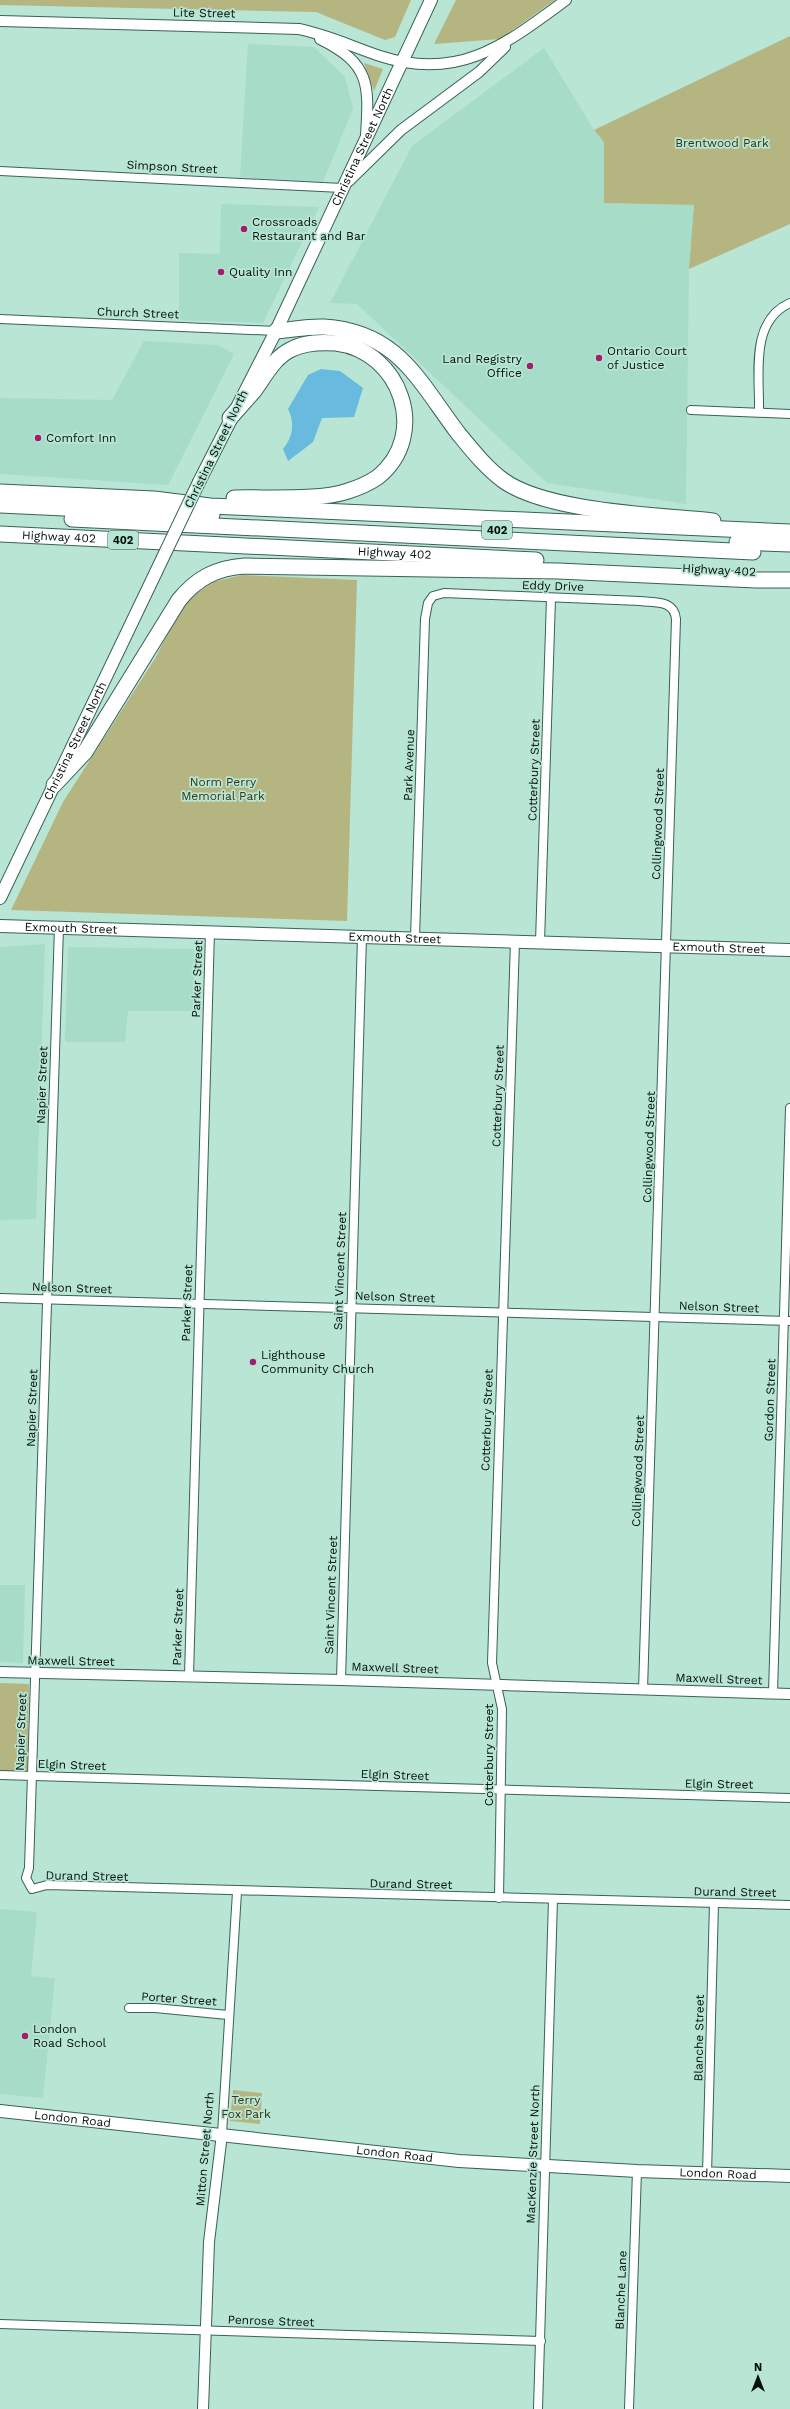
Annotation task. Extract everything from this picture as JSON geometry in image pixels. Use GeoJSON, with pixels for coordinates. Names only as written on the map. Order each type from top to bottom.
{"type":"FeatureCollection","features":[{"type":"Feature","properties":{"kind":"highway"},"geometry":{"type":"LineString","coordinates":[[276,331],[323,327],[361,334],[377,340],[406,364],[485,464],[505,481],[524,491],[568,504],[790,529]]}},
{"type":"Feature","properties":{"kind":"highway"},"geometry":{"type":"LineString","coordinates":[[154,500],[321,496],[346,492],[377,477],[388,467],[400,443],[404,416],[400,391],[384,365],[359,348],[326,342],[301,345],[280,356],[230,418]]}},
{"type":"Feature","properties":{"kind":"highway"},"geometry":{"type":"LineString","coordinates":[[0,492],[154,500],[210,506],[790,532]]}},
{"type":"Feature","properties":{"kind":"highway","name":"402"},"geometry":{"type":"LineString","coordinates":[[0,505],[790,544]]}},
{"type":"Feature","properties":{"kind":"highway"},"geometry":{"type":"LineString","coordinates":[[0,515],[790,554]]}},
{"type":"Feature","properties":{"kind":"highway","name":"Highway 402"},"geometry":{"type":"LineString","coordinates":[[0,534],[790,573]]}},
{"type":"Feature","properties":{"kind":"highway"},"geometry":{"type":"LineString","coordinates":[[0,544],[139,548],[245,546]]}},
{"type":"Feature","properties":{"kind":"highway"},"geometry":{"type":"LineString","coordinates":[[54,785],[85,752],[179,600],[194,583],[221,569],[245,566],[470,568],[756,580],[790,580]]}},
{"type":"Feature","properties":{"kind":"main road","name":"Christina Street North"},"geometry":{"type":"LineString","coordinates":[[0,898],[230,418],[276,331],[430,0]]}},
{"type":"Feature","properties":{"kind":"main road","name":"Exmouth Street"},"geometry":{"type":"LineString","coordinates":[[0,926],[210,931],[790,950]]}},
{"type":"Feature","properties":{"kind":"main road","name":"London Road"},"geometry":{"type":"LineString","coordinates":[[0,2111],[460,2161],[637,2171],[790,2176]]}},
{"type":"Feature","properties":{"kind":"street"},"geometry":{"type":"LineString","coordinates":[[342,188],[390,139],[479,72],[516,36],[566,0]]}},
{"type":"Feature","properties":{"kind":"street","name":"Lite Street"},"geometry":{"type":"LineString","coordinates":[[0,21],[300,29],[327,36],[402,62],[419,65],[458,62],[486,53],[516,36]]}},
{"type":"Feature","properties":{"kind":"street"},"geometry":{"type":"LineString","coordinates":[[283,28],[315,37],[345,53],[354,61],[368,93],[366,136]]}},
{"type":"Feature","properties":{"kind":"street","name":"Simpson Street"},"geometry":{"type":"LineString","coordinates":[[0,171],[342,188]]}},
{"type":"Feature","properties":{"kind":"street"},"geometry":{"type":"LineString","coordinates":[[759,412],[761,339],[770,316],[790,303]]}},
{"type":"Feature","properties":{"kind":"street","name":"Church Street"},"geometry":{"type":"LineString","coordinates":[[0,319],[276,331]]}},
{"type":"Feature","properties":{"kind":"street"},"geometry":{"type":"LineString","coordinates":[[691,410],[790,414]]}},
{"type":"Feature","properties":{"kind":"street","name":"Eddy Drive"},"geometry":{"type":"LineString","coordinates":[[433,596],[444,593],[663,603],[672,607]]}},
{"type":"Feature","properties":{"kind":"street","name":"Park Avenue"},"geometry":{"type":"LineString","coordinates":[[415,938],[425,619],[428,603],[433,596]]}},
{"type":"Feature","properties":{"kind":"street","name":"Cotterbury Street"},"geometry":{"type":"LineString","coordinates":[[540,942],[551,598]]}},
{"type":"Feature","properties":{"kind":"street","name":"Collingwood Street"},"geometry":{"type":"LineString","coordinates":[[643,1690],[656,1316],[676,619],[675,610],[672,607]]}},
{"type":"Feature","properties":{"kind":"street","name":"Napier Street"},"geometry":{"type":"LineString","coordinates":[[32,1889],[26,1878],[29,1868],[59,927]]}},
{"type":"Feature","properties":{"kind":"street","name":"Parker Street"},"geometry":{"type":"LineString","coordinates":[[189,1676],[210,931]]}},
{"type":"Feature","properties":{"kind":"street","name":"Saint Vincent Street"},"geometry":{"type":"LineString","coordinates":[[341,1680],[362,936]]}},
{"type":"Feature","properties":{"kind":"street","name":"Cotterbury Street"},"geometry":{"type":"LineString","coordinates":[[499,1898],[502,1708],[492,1663],[515,941]]}},
{"type":"Feature","properties":{"kind":"street","name":"Gordon Street"},"geometry":{"type":"LineString","coordinates":[[773,1693],[787,1321],[790,1108]]}},
{"type":"Feature","properties":{"kind":"street","name":"Nelson Street"},"geometry":{"type":"LineString","coordinates":[[0,1298],[787,1321]]}},
{"type":"Feature","properties":{"kind":"street","name":"Maxwell Street"},"geometry":{"type":"LineString","coordinates":[[0,1672],[341,1680],[790,1694]]}},
{"type":"Feature","properties":{"kind":"street","name":"Elgin Street"},"geometry":{"type":"LineString","coordinates":[[0,1775],[790,1798]]}},
{"type":"Feature","properties":{"kind":"street","name":"Durand Street"},"geometry":{"type":"LineString","coordinates":[[32,1889],[47,1885],[237,1892],[790,1905]]}},
{"type":"Feature","properties":{"kind":"street","name":"Mitton Street North"},"geometry":{"type":"LineString","coordinates":[[203,2409],[210,2242],[222,2134],[228,2014],[237,1892]]}},
{"type":"Feature","properties":{"kind":"street","name":"MacKenzie Street North"},"geometry":{"type":"LineString","coordinates":[[538,2409],[553,1899]]}},
{"type":"Feature","properties":{"kind":"street","name":"Blanche Street"},"geometry":{"type":"LineString","coordinates":[[707,2174],[714,1903]]}},
{"type":"Feature","properties":{"kind":"street","name":"Porter Street"},"geometry":{"type":"LineString","coordinates":[[129,2008],[154,2008],[228,2014]]}},
{"type":"Feature","properties":{"kind":"street","name":"Blanche Lane"},"geometry":{"type":"LineString","coordinates":[[629,2409],[637,2171]]}},
{"type":"Feature","properties":{"kind":"street","name":"Penrose Street"},"geometry":{"type":"LineString","coordinates":[[0,2324],[541,2341]]}},
{"type":"Feature","properties":{"kind":"shaded area"},"geometry":{"type":"Polygon","coordinates":[[[248,44],[314,47],[345,77],[353,109],[323,182],[240,177],[248,44]]]}},
{"type":"Feature","properties":{"kind":"shaded area"},"geometry":{"type":"Polygon","coordinates":[[[544,48],[594,130],[604,142],[604,203],[694,205],[689,269],[686,504],[547,483],[357,304],[330,303],[412,146],[544,48]]]}},
{"type":"Feature","properties":{"kind":"shaded area"},"geometry":{"type":"Polygon","coordinates":[[[221,204],[319,207],[263,323],[179,320],[179,253],[220,254],[221,204]]]}},
{"type":"Feature","properties":{"kind":"shaded area"},"geometry":{"type":"Polygon","coordinates":[[[144,341],[218,345],[234,354],[168,485],[0,474],[0,398],[112,400],[144,341]]]}},
{"type":"Feature","properties":{"kind":"shaded area"},"geometry":{"type":"Polygon","coordinates":[[[45,944],[36,1219],[0,1220],[0,947],[45,944]]]}},
{"type":"Feature","properties":{"kind":"shaded area"},"geometry":{"type":"Polygon","coordinates":[[[68,947],[194,949],[193,1011],[128,1011],[125,1042],[65,1042],[68,947]]]}},
{"type":"Feature","properties":{"kind":"shaded area"},"geometry":{"type":"Polygon","coordinates":[[[0,1585],[25,1585],[23,1663],[0,1662],[0,1585]]]}},
{"type":"Feature","properties":{"kind":"shaded area","name":"London Road School"},"geometry":{"type":"Polygon","coordinates":[[[0,1909],[37,1912],[31,1976],[55,1978],[43,2098],[0,2094],[0,1909]]]}},
{"type":"Feature","properties":{"kind":"green space"},"geometry":{"type":"Polygon","coordinates":[[[0,0],[411,0],[395,37],[385,40],[316,12],[0,5],[0,0]]]}},
{"type":"Feature","properties":{"kind":"green space"},"geometry":{"type":"Polygon","coordinates":[[[456,0],[555,0],[500,39],[434,44],[456,0]]]}},
{"type":"Feature","properties":{"kind":"green space","name":"Brentwood Park"},"geometry":{"type":"Polygon","coordinates":[[[790,36],[790,224],[689,269],[694,205],[604,203],[604,142],[594,130],[790,36]]]}},
{"type":"Feature","properties":{"kind":"green space"},"geometry":{"type":"Polygon","coordinates":[[[364,63],[383,69],[374,91],[364,63]]]}},
{"type":"Feature","properties":{"kind":"green space","name":"Norm Perry Memorial Park"},"geometry":{"type":"Polygon","coordinates":[[[242,575],[357,580],[347,921],[11,910],[63,802],[156,657],[171,626],[184,607],[194,595],[213,582],[242,575]]]}},
{"type":"Feature","properties":{"kind":"green space"},"geometry":{"type":"Polygon","coordinates":[[[0,1683],[29,1684],[27,1772],[0,1771],[0,1683]]]}},
{"type":"Feature","properties":{"kind":"green space","name":"Terry Fox Park"},"geometry":{"type":"Polygon","coordinates":[[[233,2090],[262,2093],[260,2124],[230,2121],[233,2090]]]}},
{"type":"Feature","properties":{"kind":"water"},"geometry":{"type":"Polygon","coordinates":[[[321,369],[340,371],[363,388],[354,417],[322,418],[313,442],[288,461],[283,449],[289,440],[292,430],[292,419],[288,409],[308,375],[321,369]]]}},
{"type":"Feature","properties":{"kind":"place","name":"Crossroads Restaurant and Bar"},"geometry":{"type":"Point","coordinates":[244,229]}},
{"type":"Feature","properties":{"kind":"place","name":"Quality Inn"},"geometry":{"type":"Point","coordinates":[221,272]}},
{"type":"Feature","properties":{"kind":"place","name":"Ontario Court of Justice"},"geometry":{"type":"Point","coordinates":[599,358]}},
{"type":"Feature","properties":{"kind":"place","name":"Land Registry Office"},"geometry":{"type":"Point","coordinates":[530,366]}},
{"type":"Feature","properties":{"kind":"place","name":"Comfort Inn"},"geometry":{"type":"Point","coordinates":[38,438]}},
{"type":"Feature","properties":{"kind":"place","name":"Lighthouse Community Church"},"geometry":{"type":"Point","coordinates":[253,1362]}},
{"type":"Feature","properties":{"kind":"place","name":"London Road School"},"geometry":{"type":"Point","coordinates":[25,2036]}}]}
